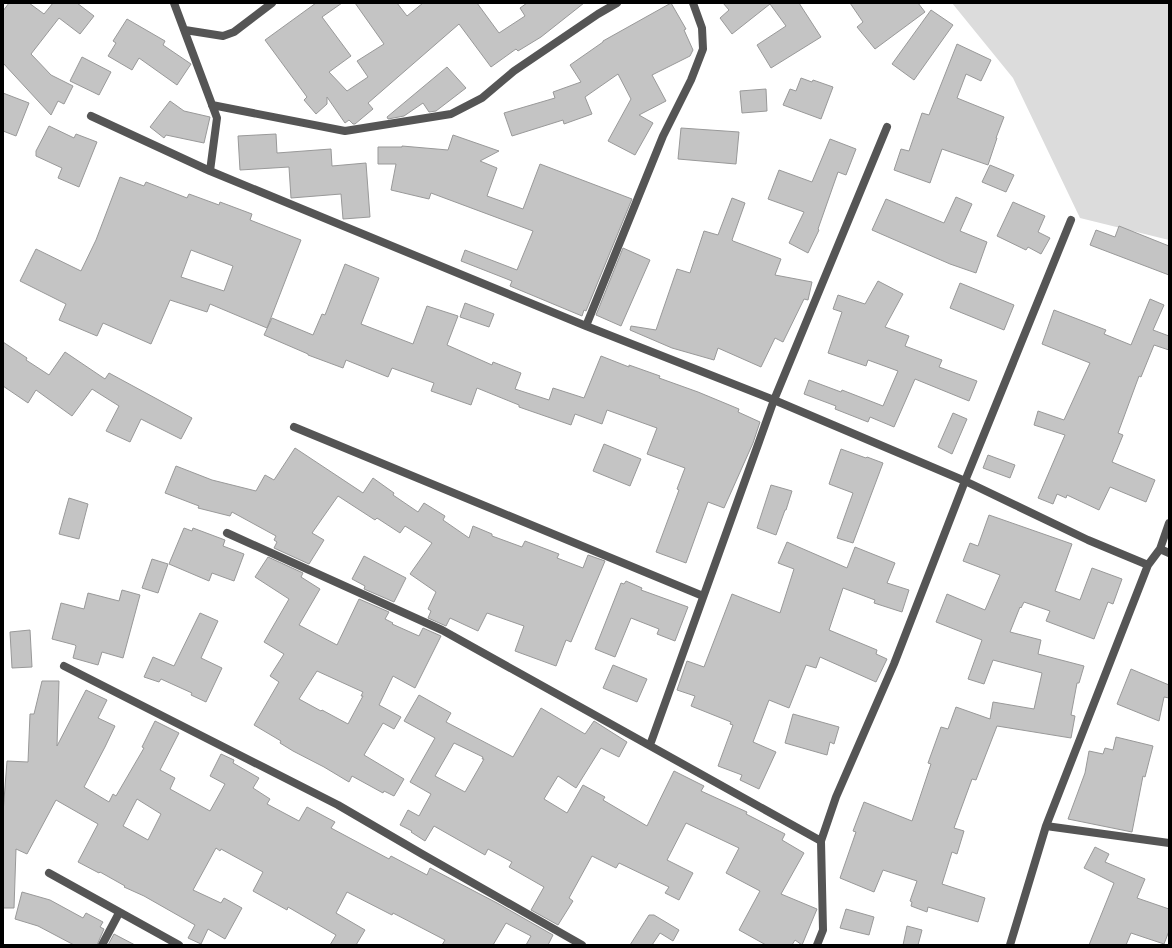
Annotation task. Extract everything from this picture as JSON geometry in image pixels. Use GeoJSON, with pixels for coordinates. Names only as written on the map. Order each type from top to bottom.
{"type":"FeatureCollection","features":[{"type":"Feature","properties":{"kind":"street"},"geometry":{"type":"LineString","coordinates":[[174,3],[217,118],[210,171]]}},
{"type":"Feature","properties":{"kind":"street"},"geometry":{"type":"LineString","coordinates":[[185,30],[222,36],[234,32],[272,3]]}},
{"type":"Feature","properties":{"kind":"street"},"geometry":{"type":"LineString","coordinates":[[212,105],[345,131],[451,114],[482,98],[514,71],[598,14],[617,3]]}},
{"type":"Feature","properties":{"kind":"street"},"geometry":{"type":"LineString","coordinates":[[586,326],[663,136],[691,80],[703,49],[702,28],[693,3]]}},
{"type":"Feature","properties":{"kind":"street"},"geometry":{"type":"LineString","coordinates":[[91,116],[210,171],[586,326],[774,400],[965,481],[1088,540],[1148,565]]}},
{"type":"Feature","properties":{"kind":"street"},"geometry":{"type":"LineString","coordinates":[[650,745],[774,400],[887,127]]}},
{"type":"Feature","properties":{"kind":"street"},"geometry":{"type":"LineString","coordinates":[[817,945],[823,930],[821,841],[836,797],[894,664],[965,481],[1071,220]]}},
{"type":"Feature","properties":{"kind":"street"},"geometry":{"type":"LineString","coordinates":[[294,427],[703,596]]}},
{"type":"Feature","properties":{"kind":"street"},"geometry":{"type":"LineString","coordinates":[[1010,945],[1046,826],[1148,565],[1160,549],[1169,522]]}},
{"type":"Feature","properties":{"kind":"street"},"geometry":{"type":"LineString","coordinates":[[227,532],[442,630],[821,841]]}},
{"type":"Feature","properties":{"kind":"street"},"geometry":{"type":"LineString","coordinates":[[1160,549],[1169,553]]}},
{"type":"Feature","properties":{"kind":"street"},"geometry":{"type":"LineString","coordinates":[[64,666],[338,805],[582,945]]}},
{"type":"Feature","properties":{"kind":"street"},"geometry":{"type":"LineString","coordinates":[[1046,826],[1169,843]]}},
{"type":"Feature","properties":{"kind":"street"},"geometry":{"type":"LineString","coordinates":[[49,873],[179,945]]}},
{"type":"Feature","properties":{"kind":"street"},"geometry":{"type":"LineString","coordinates":[[102,945],[119,913]]}},
{"type":"Feature","properties":{"kind":"shaded area"},"geometry":{"type":"Polygon","coordinates":[[[952,3],[1169,3],[1169,240],[1080,218],[1013,78],[952,3]]]}},
{"type":"Feature","properties":{"kind":"building"},"geometry":{"type":"Polygon","coordinates":[[[9,3],[29,3],[44,14],[53,3],[77,3],[94,16],[80,34],[59,18],[31,54],[51,75],[73,86],[64,104],[58,101],[51,115],[3,63],[3,11],[9,3]]]}},
{"type":"Feature","properties":{"kind":"building"},"geometry":{"type":"Polygon","coordinates":[[[316,3],[342,3],[322,17],[351,56],[329,72],[347,91],[368,77],[357,61],[384,44],[355,3],[397,3],[407,16],[423,3],[477,3],[499,33],[525,16],[520,8],[527,3],[584,3],[541,37],[518,51],[516,49],[491,67],[459,24],[368,103],[373,109],[353,124],[349,120],[345,123],[327,97],[327,104],[316,114],[304,100],[307,97],[265,40],[316,3]]]}},
{"type":"Feature","properties":{"kind":"building"},"geometry":{"type":"Polygon","coordinates":[[[671,3],[686,29],[684,30],[693,50],[690,56],[652,75],[666,101],[639,115],[653,123],[635,155],[608,141],[631,99],[618,74],[585,97],[592,114],[564,124],[563,120],[512,136],[504,113],[555,98],[553,92],[581,82],[570,65],[603,41],[671,3]]]}},
{"type":"Feature","properties":{"kind":"building"},"geometry":{"type":"Polygon","coordinates":[[[723,3],[799,3],[821,37],[771,68],[757,45],[786,26],[770,4],[732,34],[720,18],[729,10],[723,3]]]}},
{"type":"Feature","properties":{"kind":"building"},"geometry":{"type":"Polygon","coordinates":[[[850,3],[918,3],[925,12],[875,49],[857,27],[863,22],[850,3]]]}},
{"type":"Feature","properties":{"kind":"building"},"geometry":{"type":"Polygon","coordinates":[[[931,10],[953,25],[914,80],[892,64],[931,10]]]}},
{"type":"Feature","properties":{"kind":"building"},"geometry":{"type":"Polygon","coordinates":[[[127,19],[165,41],[163,45],[191,64],[177,85],[139,58],[132,70],[108,56],[116,43],[113,41],[127,19]]]}},
{"type":"Feature","properties":{"kind":"building"},"geometry":{"type":"Polygon","coordinates":[[[957,44],[991,60],[981,81],[966,74],[957,98],[1004,117],[988,165],[942,149],[930,183],[894,170],[901,149],[909,151],[922,113],[929,115],[957,44]]]}},
{"type":"Feature","properties":{"kind":"building"},"geometry":{"type":"Polygon","coordinates":[[[82,57],[111,72],[99,95],[70,81],[82,57]]]}},
{"type":"Feature","properties":{"kind":"building"},"geometry":{"type":"Polygon","coordinates":[[[447,67],[466,88],[436,111],[429,112],[423,103],[404,116],[388,119],[387,117],[447,67]]]}},
{"type":"Feature","properties":{"kind":"building"},"geometry":{"type":"Polygon","coordinates":[[[801,78],[812,82],[813,80],[833,87],[821,119],[783,105],[790,89],[796,91],[801,78]]]}},
{"type":"Feature","properties":{"kind":"building"},"geometry":{"type":"Polygon","coordinates":[[[766,89],[767,111],[742,113],[740,91],[766,89]]]}},
{"type":"Feature","properties":{"kind":"building"},"geometry":{"type":"Polygon","coordinates":[[[3,93],[29,103],[16,136],[3,131],[3,93]]]}},
{"type":"Feature","properties":{"kind":"building"},"geometry":{"type":"Polygon","coordinates":[[[170,101],[184,111],[210,117],[204,143],[166,135],[164,138],[150,127],[170,101]]]}},
{"type":"Feature","properties":{"kind":"building"},"geometry":{"type":"Polygon","coordinates":[[[49,126],[74,138],[76,134],[97,142],[79,187],[58,178],[62,168],[36,156],[36,151],[49,126]]]}},
{"type":"Feature","properties":{"kind":"building"},"geometry":{"type":"Polygon","coordinates":[[[681,128],[739,132],[736,164],[678,159],[681,128]]]}},
{"type":"Feature","properties":{"kind":"building"},"geometry":{"type":"Polygon","coordinates":[[[276,134],[277,153],[331,149],[332,166],[366,163],[370,217],[343,219],[341,194],[291,198],[289,167],[240,170],[238,136],[276,134]]]}},
{"type":"Feature","properties":{"kind":"building"},"geometry":{"type":"Polygon","coordinates":[[[453,135],[499,151],[480,161],[497,168],[487,196],[523,209],[540,164],[632,199],[586,311],[584,310],[582,316],[510,286],[512,281],[461,261],[465,250],[517,270],[533,231],[431,193],[429,199],[391,190],[396,164],[378,164],[378,147],[402,146],[448,150],[453,135]]]}},
{"type":"Feature","properties":{"kind":"building"},"geometry":{"type":"Polygon","coordinates":[[[830,139],[856,149],[846,175],[838,172],[818,229],[819,230],[808,253],[789,243],[804,212],[768,199],[779,170],[812,182],[830,139]]]}},
{"type":"Feature","properties":{"kind":"building"},"geometry":{"type":"Polygon","coordinates":[[[990,165],[1014,175],[1006,192],[982,182],[990,165]]]}},
{"type":"Feature","properties":{"kind":"building"},"geometry":{"type":"Polygon","coordinates":[[[120,177],[144,186],[146,182],[187,198],[189,194],[219,205],[220,202],[252,214],[250,220],[301,240],[267,328],[210,304],[207,312],[170,300],[151,344],[103,323],[97,336],[59,320],[66,304],[20,281],[36,249],[81,271],[96,240],[120,177]],[[191,250],[181,277],[224,291],[233,266],[191,250]]]}},
{"type":"Feature","properties":{"kind":"building"},"geometry":{"type":"Polygon","coordinates":[[[956,197],[972,204],[960,231],[987,242],[976,273],[950,264],[872,230],[886,199],[944,223],[956,197]]]}},
{"type":"Feature","properties":{"kind":"building"},"geometry":{"type":"Polygon","coordinates":[[[732,198],[745,203],[732,240],[781,259],[775,275],[812,282],[808,300],[804,299],[783,342],[775,338],[761,367],[718,348],[714,360],[672,348],[630,330],[631,326],[656,330],[677,269],[690,273],[704,231],[718,235],[732,198]]]}},
{"type":"Feature","properties":{"kind":"building"},"geometry":{"type":"Polygon","coordinates":[[[1013,202],[1045,216],[1038,232],[1050,238],[1041,254],[1028,247],[1026,250],[997,236],[1013,202]]]}},
{"type":"Feature","properties":{"kind":"building"},"geometry":{"type":"Polygon","coordinates":[[[1119,226],[1169,246],[1169,275],[1090,245],[1096,230],[1115,237],[1119,226]]]}},
{"type":"Feature","properties":{"kind":"building"},"geometry":{"type":"Polygon","coordinates":[[[623,248],[650,260],[621,326],[596,315],[623,248]]]}},
{"type":"Feature","properties":{"kind":"building"},"geometry":{"type":"Polygon","coordinates":[[[345,264],[379,278],[361,324],[413,344],[427,306],[458,316],[447,345],[492,365],[493,362],[521,373],[515,389],[549,400],[553,388],[584,398],[601,356],[629,367],[629,365],[660,376],[659,378],[739,409],[738,412],[760,422],[753,443],[724,508],[708,502],[686,563],[656,552],[679,490],[677,489],[685,468],[647,454],[657,428],[607,410],[602,424],[575,414],[571,425],[519,407],[519,405],[477,388],[471,405],[431,391],[434,383],[392,368],[388,377],[346,360],[343,368],[308,355],[264,335],[272,318],[313,335],[322,314],[325,315],[345,264]]]}},
{"type":"Feature","properties":{"kind":"building"},"geometry":{"type":"Polygon","coordinates":[[[878,281],[903,294],[885,327],[909,336],[905,346],[942,360],[939,367],[977,381],[969,401],[915,379],[894,427],[870,417],[868,422],[835,409],[836,406],[804,394],[809,380],[841,392],[842,390],[883,406],[898,371],[868,360],[866,366],[828,353],[842,312],[833,309],[838,295],[865,304],[878,281]]]}},
{"type":"Feature","properties":{"kind":"building"},"geometry":{"type":"Polygon","coordinates":[[[960,283],[1014,305],[1004,330],[950,308],[960,283]]]}},
{"type":"Feature","properties":{"kind":"building"},"geometry":{"type":"Polygon","coordinates":[[[1150,299],[1164,305],[1153,330],[1169,336],[1169,350],[1154,345],[1141,377],[1139,376],[1118,433],[1123,435],[1112,462],[1155,480],[1146,502],[1110,487],[1099,510],[1067,495],[1066,498],[1057,494],[1053,504],[1038,498],[1065,435],[1034,425],[1038,411],[1064,420],[1090,363],[1042,344],[1054,310],[1106,330],[1104,334],[1131,345],[1150,299]]]}},
{"type":"Feature","properties":{"kind":"building"},"geometry":{"type":"Polygon","coordinates":[[[465,303],[494,314],[489,327],[460,317],[465,303]]]}},
{"type":"Feature","properties":{"kind":"building"},"geometry":{"type":"Polygon","coordinates":[[[3,342],[27,358],[26,360],[49,375],[65,352],[105,379],[109,373],[192,418],[181,439],[141,419],[130,442],[106,431],[119,406],[92,389],[72,416],[36,390],[28,403],[3,386],[3,342]]]}},
{"type":"Feature","properties":{"kind":"building"},"geometry":{"type":"Polygon","coordinates":[[[953,413],[967,419],[952,454],[938,447],[953,413]]]}},
{"type":"Feature","properties":{"kind":"building"},"geometry":{"type":"Polygon","coordinates":[[[604,444],[641,459],[630,486],[593,471],[604,444]]]}},
{"type":"Feature","properties":{"kind":"building"},"geometry":{"type":"Polygon","coordinates":[[[295,448],[363,493],[373,478],[394,493],[393,495],[418,512],[424,503],[445,516],[443,520],[469,538],[473,526],[492,534],[492,536],[522,547],[525,541],[559,554],[557,558],[583,568],[588,555],[605,561],[571,642],[566,640],[556,666],[515,651],[524,626],[487,613],[478,631],[450,618],[446,626],[428,618],[431,611],[428,609],[436,592],[410,574],[432,543],[405,526],[400,533],[377,518],[375,520],[338,496],[312,533],[324,540],[309,564],[274,548],[277,542],[274,540],[276,536],[232,512],[230,516],[198,508],[199,506],[165,493],[176,466],[212,480],[256,491],[265,475],[274,480],[295,448]]]}},
{"type":"Feature","properties":{"kind":"building"},"geometry":{"type":"Polygon","coordinates":[[[841,449],[883,463],[853,543],[837,538],[853,493],[829,484],[841,449]]]}},
{"type":"Feature","properties":{"kind":"building"},"geometry":{"type":"Polygon","coordinates":[[[988,455],[1015,465],[1010,478],[983,468],[988,455]]]}},
{"type":"Feature","properties":{"kind":"building"},"geometry":{"type":"Polygon","coordinates":[[[771,485],[792,491],[776,535],[757,528],[771,485]]]}},
{"type":"Feature","properties":{"kind":"building"},"geometry":{"type":"Polygon","coordinates":[[[69,498],[88,504],[79,539],[59,534],[69,498]]]}},
{"type":"Feature","properties":{"kind":"building"},"geometry":{"type":"Polygon","coordinates":[[[989,515],[1072,544],[1055,591],[1080,600],[1092,568],[1122,579],[1113,604],[1108,602],[1094,639],[1046,621],[1050,611],[1024,602],[1021,608],[1020,607],[1010,632],[1041,640],[1038,654],[1084,666],[1079,683],[1077,683],[1071,715],[1075,716],[1071,738],[997,726],[976,780],[972,779],[954,828],[964,831],[957,854],[952,852],[942,884],[985,898],[978,922],[928,907],[927,912],[911,906],[912,902],[910,901],[917,881],[883,870],[874,892],[840,878],[856,832],[853,831],[864,802],[912,821],[931,764],[928,763],[941,727],[948,729],[956,707],[990,719],[993,702],[1034,709],[1042,673],[993,660],[984,684],[968,679],[982,640],[936,622],[947,594],[985,610],[1000,575],[963,561],[970,543],[978,546],[989,515]]]}},
{"type":"Feature","properties":{"kind":"building"},"geometry":{"type":"Polygon","coordinates":[[[184,528],[192,531],[193,528],[225,540],[223,546],[244,554],[234,581],[212,573],[209,581],[169,564],[184,528]]]}},
{"type":"Feature","properties":{"kind":"building"},"geometry":{"type":"Polygon","coordinates":[[[787,542],[847,568],[855,547],[895,563],[887,583],[909,590],[902,612],[874,603],[875,600],[843,588],[829,630],[877,650],[876,654],[887,659],[876,682],[820,657],[816,668],[806,665],[789,708],[769,700],[753,742],[776,752],[759,789],[740,780],[742,775],[718,766],[733,725],[730,724],[731,722],[691,706],[695,696],[677,690],[687,661],[704,667],[732,594],[780,613],[794,569],[778,563],[787,542]]]}},
{"type":"Feature","properties":{"kind":"building"},"geometry":{"type":"Polygon","coordinates":[[[364,556],[406,578],[394,602],[364,589],[365,586],[352,579],[364,556]]]}},
{"type":"Feature","properties":{"kind":"building"},"geometry":{"type":"Polygon","coordinates":[[[268,557],[303,573],[301,577],[320,589],[299,625],[337,645],[359,599],[389,612],[385,619],[393,623],[392,624],[419,636],[423,628],[441,636],[415,688],[393,676],[379,705],[401,717],[394,729],[383,723],[364,755],[404,779],[394,796],[384,791],[383,793],[352,776],[349,782],[293,751],[280,743],[281,741],[254,725],[279,682],[270,676],[284,654],[264,642],[289,599],[255,577],[268,557]],[[317,671],[299,699],[348,724],[363,696],[361,696],[363,692],[317,671]]]}},
{"type":"Feature","properties":{"kind":"building"},"geometry":{"type":"Polygon","coordinates":[[[152,559],[168,564],[158,593],[142,588],[152,559]]]}},
{"type":"Feature","properties":{"kind":"building"},"geometry":{"type":"Polygon","coordinates":[[[626,581],[642,588],[641,590],[688,607],[675,641],[657,634],[659,629],[631,618],[615,657],[595,649],[621,583],[624,584],[626,581]]]}},
{"type":"Feature","properties":{"kind":"building"},"geometry":{"type":"Polygon","coordinates":[[[122,590],[140,595],[123,658],[102,652],[98,665],[73,658],[75,645],[52,639],[61,603],[84,609],[88,593],[119,601],[122,590]]]}},
{"type":"Feature","properties":{"kind":"building"},"geometry":{"type":"Polygon","coordinates":[[[200,613],[218,621],[201,658],[222,668],[206,702],[191,695],[192,693],[161,679],[159,682],[144,677],[153,657],[174,666],[200,613]]]}},
{"type":"Feature","properties":{"kind":"building"},"geometry":{"type":"Polygon","coordinates":[[[30,630],[32,667],[12,668],[10,632],[30,630]]]}},
{"type":"Feature","properties":{"kind":"building"},"geometry":{"type":"Polygon","coordinates":[[[613,665],[647,679],[637,702],[603,688],[613,665]]]}},
{"type":"Feature","properties":{"kind":"building"},"geometry":{"type":"Polygon","coordinates":[[[1131,669],[1169,685],[1169,698],[1164,697],[1159,721],[1117,704],[1131,669]]]}},
{"type":"Feature","properties":{"kind":"building"},"geometry":{"type":"Polygon","coordinates":[[[42,681],[59,681],[57,746],[86,690],[107,700],[98,718],[115,726],[84,787],[109,802],[113,794],[116,796],[144,748],[142,747],[155,721],[179,733],[160,770],[175,778],[170,789],[210,811],[225,784],[210,776],[221,754],[234,760],[233,763],[259,778],[253,788],[270,799],[267,804],[299,821],[307,807],[335,822],[331,828],[389,859],[391,856],[427,875],[430,868],[497,903],[553,935],[548,945],[526,945],[531,936],[506,923],[493,945],[442,945],[445,940],[393,913],[392,915],[347,892],[336,913],[365,930],[356,945],[330,945],[336,935],[288,907],[287,910],[253,891],[263,872],[221,849],[220,851],[216,848],[193,890],[221,903],[224,898],[242,908],[225,939],[208,929],[201,944],[188,938],[195,925],[144,896],[124,887],[125,886],[100,872],[99,873],[78,862],[98,824],[56,800],[27,854],[16,849],[14,908],[3,908],[3,813],[7,761],[28,762],[30,714],[34,714],[42,681]],[[137,799],[123,826],[148,840],[161,814],[137,799]]]}},
{"type":"Feature","properties":{"kind":"building"},"geometry":{"type":"Polygon","coordinates":[[[419,695],[451,713],[446,722],[513,757],[541,708],[585,734],[594,721],[627,742],[619,757],[601,748],[576,788],[558,776],[544,799],[567,813],[583,785],[605,797],[603,800],[647,826],[674,771],[704,786],[701,791],[747,812],[746,814],[785,834],[782,840],[804,853],[781,894],[817,909],[802,945],[795,940],[792,945],[766,945],[739,930],[760,891],[726,873],[739,848],[686,823],[667,860],[693,873],[679,900],[665,893],[669,887],[619,863],[616,868],[592,856],[569,898],[573,901],[558,925],[531,910],[544,887],[509,867],[512,862],[488,849],[485,855],[434,826],[425,841],[411,832],[412,831],[400,825],[408,810],[419,816],[431,794],[410,782],[435,738],[404,721],[419,695]],[[454,743],[435,776],[465,792],[484,759],[482,759],[483,757],[454,743]]]}},
{"type":"Feature","properties":{"kind":"building"},"geometry":{"type":"Polygon","coordinates":[[[793,714],[839,727],[834,744],[830,742],[827,755],[785,743],[793,714]]]}},
{"type":"Feature","properties":{"kind":"building"},"geometry":{"type":"Polygon","coordinates":[[[1116,737],[1153,746],[1145,777],[1143,776],[1132,832],[1068,819],[1085,773],[1089,751],[1103,754],[1105,748],[1113,750],[1116,737]]]}},
{"type":"Feature","properties":{"kind":"building"},"geometry":{"type":"Polygon","coordinates":[[[1095,847],[1109,854],[1105,862],[1145,879],[1137,898],[1169,909],[1169,931],[1164,944],[1131,933],[1126,945],[1089,945],[1114,883],[1084,868],[1095,847]]]}},
{"type":"Feature","properties":{"kind":"building"},"geometry":{"type":"Polygon","coordinates":[[[22,892],[50,900],[83,918],[86,913],[103,922],[100,927],[104,929],[97,945],[74,945],[38,926],[15,919],[22,892]]]}},
{"type":"Feature","properties":{"kind":"building"},"geometry":{"type":"Polygon","coordinates":[[[846,909],[874,917],[869,935],[840,928],[846,909]]]}},
{"type":"Feature","properties":{"kind":"building"},"geometry":{"type":"Polygon","coordinates":[[[649,915],[654,915],[679,930],[673,941],[660,933],[652,945],[630,945],[649,915]]]}},
{"type":"Feature","properties":{"kind":"building"},"geometry":{"type":"Polygon","coordinates":[[[907,926],[922,930],[918,945],[903,945],[907,926]]]}},
{"type":"Feature","properties":{"kind":"building"},"geometry":{"type":"Polygon","coordinates":[[[114,934],[135,945],[108,945],[114,934]]]}}]}
